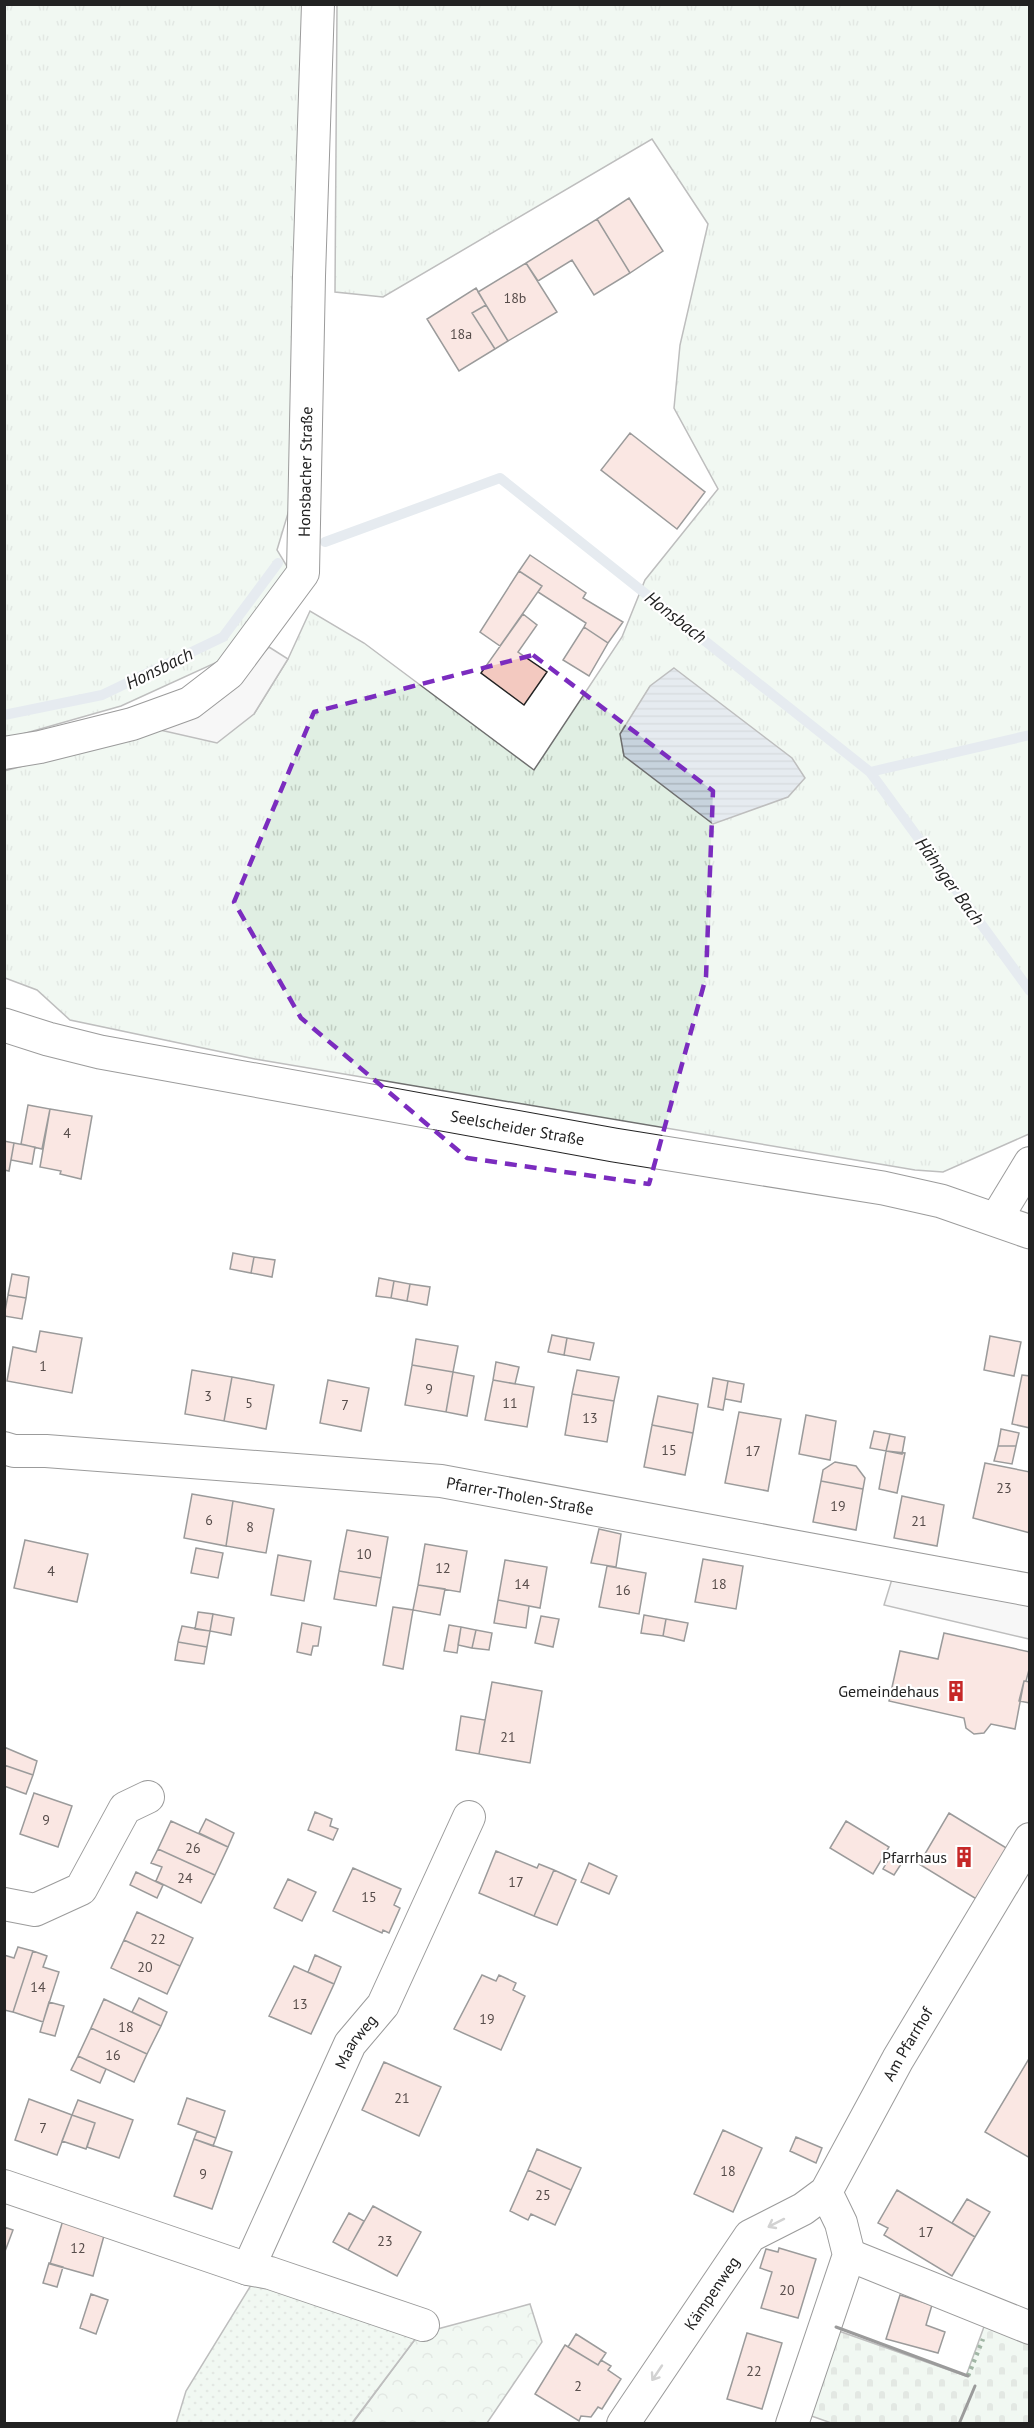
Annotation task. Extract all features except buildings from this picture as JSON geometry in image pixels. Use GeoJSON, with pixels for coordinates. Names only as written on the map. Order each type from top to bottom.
{"type":"FeatureCollection","features":[{"type":"Feature","properties":{"kind":"street","name":"Honsbacher Straße"},"geometry":{"type":"LineString","coordinates":[[4,753],[40,747],[132,724],[190,703],[229,673],[303,573],[309,276],[318,4]]}},
{"type":"Feature","properties":{"kind":"street","name":"Seelscheider Straße"},"geometry":{"type":"LineString","coordinates":[[4,1025],[48,1039],[111,1054],[603,1143],[883,1188],[941,1201],[1029,1232]]}},
{"type":"Feature","properties":{"kind":"street"},"geometry":{"type":"LineString","coordinates":[[996,1219],[1029,1163]]}},
{"type":"Feature","properties":{"kind":"street","name":"Pfarrer-Tholen-Straße"},"geometry":{"type":"LineString","coordinates":[[4,1448],[14,1451],[46,1451],[441,1481],[1029,1590]]}},
{"type":"Feature","properties":{"kind":"street"},"geometry":{"type":"LineString","coordinates":[[4,1904],[35,1910],[81,1889],[125,1808],[148,1797]]}},
{"type":"Feature","properties":{"kind":"street","name":"Maarweg"},"geometry":{"type":"LineString","coordinates":[[248,2269],[350,2044],[383,2005],[470,1817]]}},
{"type":"Feature","properties":{"kind":"street","name":"Am Pfarrhof"},"geometry":{"type":"LineString","coordinates":[[826,2192],[898,2059],[1029,1839]]}},
{"type":"Feature","properties":{"kind":"street"},"geometry":{"type":"LineString","coordinates":[[4,2186],[248,2269],[270,2273],[423,2325]]}},
{"type":"Feature","properties":{"kind":"street"},"geometry":{"type":"LineString","coordinates":[[792,2424],[849,2255],[841,2223],[826,2192]]}},
{"type":"Feature","properties":{"kind":"street","name":"Kämpenweg"},"geometry":{"type":"LineString","coordinates":[[623,2424],[750,2236],[803,2209],[826,2192]]}},
{"type":"Feature","properties":{"kind":"street"},"geometry":{"type":"LineString","coordinates":[[849,2255],[1029,2328]]}},
{"type":"Feature","properties":{"kind":"highlighted area"},"geometry":{"type":"Polygon","coordinates":[[[533,655],[713,791],[706,977],[649,1184],[467,1158],[301,1018],[234,902],[314,712],[533,655]]]}},
{"type":"Feature","properties":{"kind":"green space"},"geometry":{"type":"Polygon","coordinates":[[[5,5],[303,5],[289,510],[277,550],[291,573],[224,659],[121,706],[5,739],[5,5]]]}},
{"type":"Feature","properties":{"kind":"green space"},"geometry":{"type":"Polygon","coordinates":[[[337,5],[1029,5],[1029,1134],[943,1172],[915,1170],[255,1059],[70,1020],[37,990],[5,978],[4,771],[160,730],[254,714],[288,659],[310,611],[364,643],[534,770],[622,637],[645,580],[718,489],[674,408],[680,345],[708,224],[652,139],[383,297],[335,292],[337,5]],[[650,687],[621,734],[624,756],[650,687]]]}},
{"type":"Feature","properties":{"kind":"green space"},"geometry":{"type":"Polygon","coordinates":[[[256,2277],[419,2334],[352,2423],[176,2424],[186,2391],[256,2277]]]}},
{"type":"Feature","properties":{"kind":"green space"},"geometry":{"type":"Polygon","coordinates":[[[530,2304],[542,2342],[487,2423],[352,2424],[419,2334],[530,2304]]]}},
{"type":"Feature","properties":{"kind":"green space"},"geometry":{"type":"Polygon","coordinates":[[[985,2324],[1029,2343],[1029,2423],[834,2424],[803,2413],[833,2329],[966,2376],[985,2324]]]}},
{"type":"Feature","properties":{"kind":"shaded area"},"geometry":{"type":"Polygon","coordinates":[[[269,647],[288,659],[254,714],[217,743],[160,730],[216,703],[269,647]]]}},
{"type":"Feature","properties":{"kind":"shaded area"},"geometry":{"type":"Polygon","coordinates":[[[674,668],[792,758],[805,778],[788,797],[713,824],[624,756],[620,734],[650,686],[674,668]]]}},
{"type":"Feature","properties":{"kind":"shaded area"},"geometry":{"type":"Polygon","coordinates":[[[892,1579],[1029,1605],[1029,1639],[884,1605],[892,1579]]]}},
{"type":"Feature","properties":{"kind":"waterway","name":"Honsbach"},"geometry":{"type":"LineString","coordinates":[[325,542],[500,478],[870,772],[1030,735]]}},
{"type":"Feature","properties":{"kind":"waterway","name":"Honsbach"},"geometry":{"type":"LineString","coordinates":[[4,715],[102,695],[223,637],[278,563]]}},
{"type":"Feature","properties":{"kind":"waterway","name":"Hähnger Bach"},"geometry":{"type":"LineString","coordinates":[[870,772],[1030,991]]}},
{"type":"Feature","properties":{"kind":"hedge"},"geometry":{"type":"LineString","coordinates":[[968,2376],[983,2339]]}},
{"type":"Feature","properties":{"kind":"wall"},"geometry":{"type":"LineString","coordinates":[[836,2327],[968,2376]]}},
{"type":"Feature","properties":{"kind":"wall"},"geometry":{"type":"LineString","coordinates":[[959,2424],[975,2386]]}},
{"type":"Feature","properties":{"kind":"place","name":"Gemeindehaus"},"geometry":{"type":"Point","coordinates":[956,1691]}},
{"type":"Feature","properties":{"kind":"place","name":"Pfarrhaus"},"geometry":{"type":"Point","coordinates":[964,1857]}}]}
